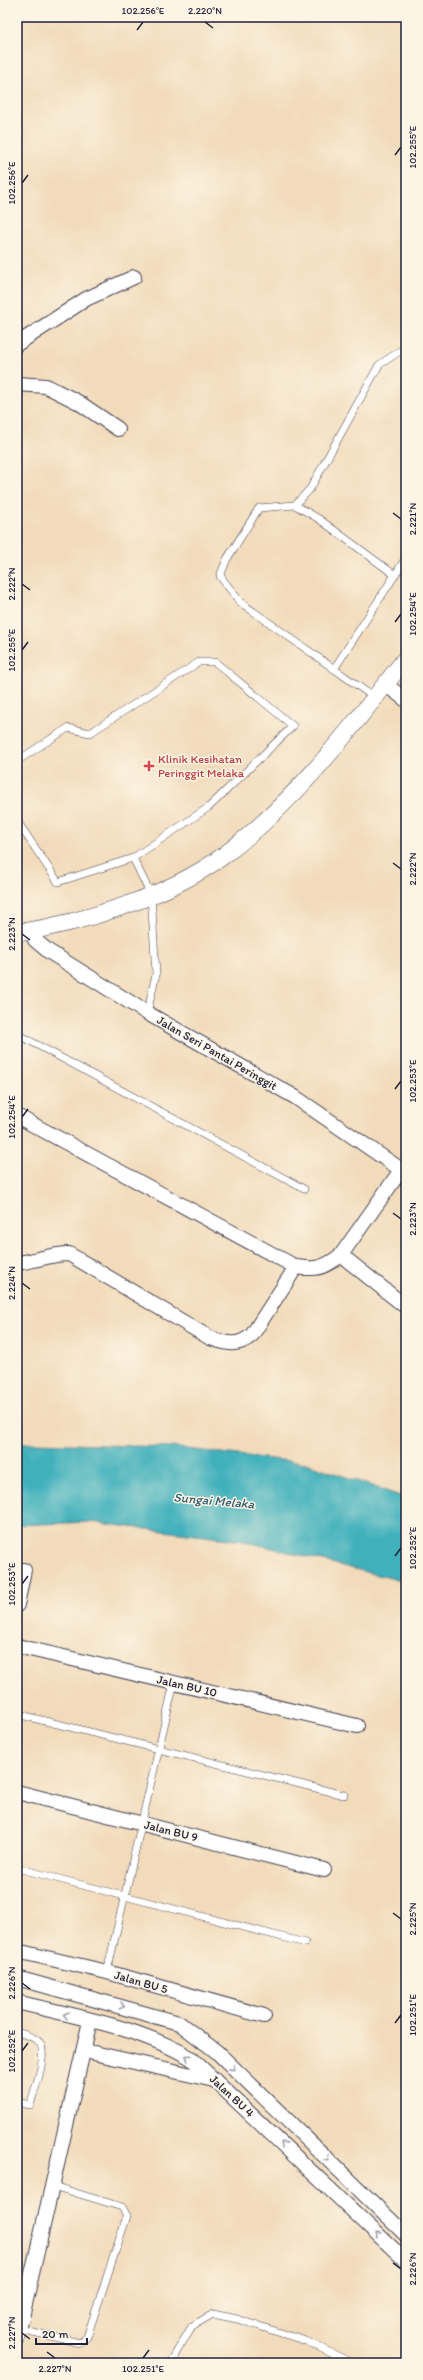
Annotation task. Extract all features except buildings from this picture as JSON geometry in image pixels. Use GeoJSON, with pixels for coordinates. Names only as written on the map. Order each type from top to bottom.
{"type":"FeatureCollection","features":[{"type":"Feature","properties":{"kind":"street"},"geometry":{"type":"LineString","coordinates":[[17,344],[86,299],[134,277]]}},
{"type":"Feature","properties":{"kind":"street"},"geometry":{"type":"LineString","coordinates":[[17,384],[46,386],[78,402],[118,429]]}},
{"type":"Feature","properties":{"kind":"street"},"geometry":{"type":"LineString","coordinates":[[25,932],[50,928],[151,895],[222,856],[255,830],[291,797],[406,658]]}},
{"type":"Feature","properties":{"kind":"street"},"geometry":{"type":"LineString","coordinates":[[380,691],[406,700]]}},
{"type":"Feature","properties":{"kind":"street","name":"Jalan Seri Pantai Peringgit"},"geometry":{"type":"LineString","coordinates":[[25,932],[40,946],[147,1013],[295,1097],[404,1172]]}},
{"type":"Feature","properties":{"kind":"street"},"geometry":{"type":"LineString","coordinates":[[17,1116],[296,1267],[313,1270],[328,1265],[341,1255],[404,1172]]}},
{"type":"Feature","properties":{"kind":"street"},"geometry":{"type":"LineString","coordinates":[[17,1263],[34,1261],[53,1254],[69,1254],[210,1338],[234,1344],[244,1341],[252,1335],[296,1267]]}},
{"type":"Feature","properties":{"kind":"street"},"geometry":{"type":"LineString","coordinates":[[341,1255],[406,1307]]}},
{"type":"Feature","properties":{"kind":"street"},"geometry":{"type":"LineString","coordinates":[[17,1605],[24,1570]]}},
{"type":"Feature","properties":{"kind":"street","name":"Jalan BU 10"},"geometry":{"type":"LineString","coordinates":[[17,1646],[357,1726]]}},
{"type":"Feature","properties":{"kind":"street","name":"Jalan BU 9"},"geometry":{"type":"LineString","coordinates":[[17,1792],[324,1870]]}},
{"type":"Feature","properties":{"kind":"street","name":"Jalan BU 5"},"geometry":{"type":"LineString","coordinates":[[17,1951],[107,1972],[264,2016]]}},
{"type":"Feature","properties":{"kind":"street","name":"Jalan BU 4"},"geometry":{"type":"LineString","coordinates":[[17,1978],[157,2015],[179,2023],[217,2052],[406,2235]]}},
{"type":"Feature","properties":{"kind":"street","name":"Jalan BU 4"},"geometry":{"type":"LineString","coordinates":[[17,2002],[147,2036],[170,2045],[191,2058],[406,2261]]}},
{"type":"Feature","properties":{"kind":"street"},"geometry":{"type":"LineString","coordinates":[[19,2334],[85,2051],[90,2021]]}},
{"type":"Feature","properties":{"kind":"street"},"geometry":{"type":"LineString","coordinates":[[85,2051],[216,2081]]}},
{"type":"Feature","properties":{"kind":"lane"},"geometry":{"type":"LineString","coordinates":[[295,505],[310,489],[379,366],[406,347]]}},
{"type":"Feature","properties":{"kind":"lane"},"geometry":{"type":"LineString","coordinates":[[380,691],[334,670],[240,602],[220,576],[227,559],[259,508],[295,505],[319,519],[395,575]]}},
{"type":"Feature","properties":{"kind":"lane"},"geometry":{"type":"LineString","coordinates":[[334,670],[406,558]]}},
{"type":"Feature","properties":{"kind":"lane"},"geometry":{"type":"LineString","coordinates":[[17,761],[68,728],[90,733],[199,662],[215,662],[293,726],[209,807],[133,858],[58,882],[17,821]]}},
{"type":"Feature","properties":{"kind":"lane"},"geometry":{"type":"LineString","coordinates":[[133,858],[151,895],[156,974],[147,1013]]}},
{"type":"Feature","properties":{"kind":"lane"},"geometry":{"type":"LineString","coordinates":[[17,1034],[304,1189]]}},
{"type":"Feature","properties":{"kind":"lane"},"geometry":{"type":"LineString","coordinates":[[107,1972],[174,1683]]}},
{"type":"Feature","properties":{"kind":"lane"},"geometry":{"type":"LineString","coordinates":[[17,1714],[344,1795]]}},
{"type":"Feature","properties":{"kind":"lane"},"geometry":{"type":"LineString","coordinates":[[17,1868],[305,1942]]}},
{"type":"Feature","properties":{"kind":"lane"},"geometry":{"type":"LineString","coordinates":[[17,2032],[31,2036],[40,2043],[44,2054],[30,2105],[17,2102]]}},
{"type":"Feature","properties":{"kind":"lane"},"geometry":{"type":"LineString","coordinates":[[19,2334],[80,2343],[87,2337],[127,2216],[122,2207],[53,2186]]}},
{"type":"Feature","properties":{"kind":"lane"},"geometry":{"type":"LineString","coordinates":[[170,2363],[192,2326],[213,2314],[237,2319],[306,2341],[352,2363]]}},
{"type":"Feature","properties":{"kind":"water","name":"Sungai Melaka"},"geometry":{"type":"Polygon","coordinates":[[[36,1443],[171,1447],[306,1463],[406,1498],[406,1582],[244,1541],[90,1522],[17,1525],[17,1444],[36,1443]]]}},
{"type":"Feature","properties":{"kind":"place","name":"Klinik Kesihatan Peringgit Melaka"},"geometry":{"type":"Point","coordinates":[149,766]}}]}
